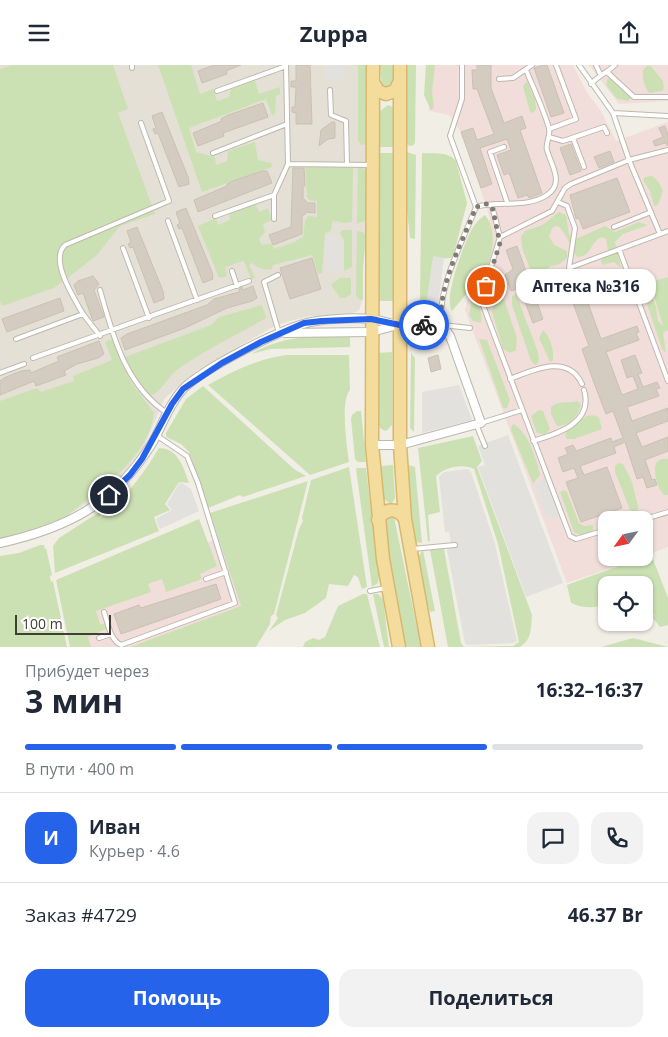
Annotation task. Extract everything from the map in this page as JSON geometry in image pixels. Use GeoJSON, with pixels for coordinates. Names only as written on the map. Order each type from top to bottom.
{"type":"FeatureCollection","features":[{"type":"Feature","properties":{"kind":"main road"},"geometry":{"type":"LineString","coordinates":[[373,65],[372,445],[378,520],[399,647]]}},
{"type":"Feature","properties":{"kind":"main road"},"geometry":{"type":"LineString","coordinates":[[400,65],[400,445],[405,519],[428,647]]}},
{"type":"Feature","properties":{"kind":"main road"},"geometry":{"type":"LineString","coordinates":[[374,84],[378,91],[386,94],[395,91],[399,83]]}},
{"type":"Feature","properties":{"kind":"main road"},"geometry":{"type":"LineString","coordinates":[[373,112],[378,104],[388,102],[396,106],[399,112]]}},
{"type":"Feature","properties":{"kind":"main road"},"geometry":{"type":"LineString","coordinates":[[376,499],[382,505],[392,506],[398,504],[403,496]]}},
{"type":"Feature","properties":{"kind":"main road"},"geometry":{"type":"LineString","coordinates":[[378,520],[383,513],[392,510],[398,512],[405,519]]}},
{"type":"Feature","properties":{"kind":"street"},"geometry":{"type":"LineString","coordinates":[[0,543],[51,530],[88,510],[130,475],[156,435],[175,399],[189,384],[222,363],[279,333],[304,323],[442,325],[450,336],[479,424],[400,445],[372,445]]}},
{"type":"Feature","properties":{"kind":"street"},"geometry":{"type":"LineString","coordinates":[[279,333],[371,325],[400,325]]}},
{"type":"Feature","properties":{"kind":"lane"},"geometry":{"type":"LineString","coordinates":[[462,65],[462,99],[450,136],[476,207],[443,297],[440,314],[442,325],[470,328]]}},
{"type":"Feature","properties":{"kind":"lane"},"geometry":{"type":"LineString","coordinates":[[499,79],[513,79],[532,65]]}},
{"type":"Feature","properties":{"kind":"lane"},"geometry":{"type":"LineString","coordinates":[[549,129],[576,119],[556,65]]}},
{"type":"Feature","properties":{"kind":"lane"},"geometry":{"type":"LineString","coordinates":[[579,65],[614,113],[629,160],[660,234]]}},
{"type":"Feature","properties":{"kind":"lane"},"geometry":{"type":"LineString","coordinates":[[596,65],[600,74]]}},
{"type":"Feature","properties":{"kind":"lane"},"geometry":{"type":"LineString","coordinates":[[591,84],[600,74],[607,72],[615,65]]}},
{"type":"Feature","properties":{"kind":"lane"},"geometry":{"type":"LineString","coordinates":[[217,91],[286,66],[288,164],[274,195],[274,219]]}},
{"type":"Feature","properties":{"kind":"lane"},"geometry":{"type":"LineString","coordinates":[[476,207],[486,204],[492,206],[507,202],[520,204],[547,195],[554,185],[557,175],[546,148],[549,129],[526,70]]}},
{"type":"Feature","properties":{"kind":"lane"},"geometry":{"type":"LineString","coordinates":[[607,72],[634,97],[668,97]]}},
{"type":"Feature","properties":{"kind":"lane"},"geometry":{"type":"LineString","coordinates":[[330,90],[331,115],[346,121],[347,164]]}},
{"type":"Feature","properties":{"kind":"lane"},"geometry":{"type":"LineString","coordinates":[[614,113],[668,116]]}},
{"type":"Feature","properties":{"kind":"lane"},"geometry":{"type":"LineString","coordinates":[[100,336],[83,314],[58,262],[60,249],[65,245],[169,201],[141,123]]}},
{"type":"Feature","properties":{"kind":"lane"},"geometry":{"type":"LineString","coordinates":[[213,153],[287,124]]}},
{"type":"Feature","properties":{"kind":"lane"},"geometry":{"type":"LineString","coordinates":[[549,137],[563,141],[604,127],[607,133]]}},
{"type":"Feature","properties":{"kind":"lane"},"geometry":{"type":"LineString","coordinates":[[573,138],[584,167]]}},
{"type":"Feature","properties":{"kind":"lane"},"geometry":{"type":"LineString","coordinates":[[504,147],[490,152],[507,202]]}},
{"type":"Feature","properties":{"kind":"lane"},"geometry":{"type":"LineString","coordinates":[[500,237],[552,211],[565,188],[571,184],[629,160],[668,150]]}},
{"type":"Feature","properties":{"kind":"lane"},"geometry":{"type":"LineString","coordinates":[[288,164],[373,165]]}},
{"type":"Feature","properties":{"kind":"lane"},"geometry":{"type":"LineString","coordinates":[[215,216],[274,195]]}},
{"type":"Feature","properties":{"kind":"lane"},"geometry":{"type":"LineString","coordinates":[[558,202],[567,206],[575,229],[569,268],[668,231]]}},
{"type":"Feature","properties":{"kind":"lane"},"geometry":{"type":"LineString","coordinates":[[492,206],[500,237],[481,300],[570,536],[576,539],[598,533]]}},
{"type":"Feature","properties":{"kind":"lane"},"geometry":{"type":"LineString","coordinates":[[614,227],[651,212]]}},
{"type":"Feature","properties":{"kind":"lane"},"geometry":{"type":"LineString","coordinates":[[168,221],[197,300]]}},
{"type":"Feature","properties":{"kind":"lane"},"geometry":{"type":"LineString","coordinates":[[123,248],[149,318]]}},
{"type":"Feature","properties":{"kind":"lane"},"geometry":{"type":"LineString","coordinates":[[619,249],[668,381]]}},
{"type":"Feature","properties":{"kind":"lane"},"geometry":{"type":"LineString","coordinates":[[232,271],[237,286]]}},
{"type":"Feature","properties":{"kind":"lane"},"geometry":{"type":"LineString","coordinates":[[278,275],[264,282],[279,333]]}},
{"type":"Feature","properties":{"kind":"lane"},"geometry":{"type":"LineString","coordinates":[[33,358],[100,336],[249,281]]}},
{"type":"Feature","properties":{"kind":"lane"},"geometry":{"type":"LineString","coordinates":[[100,289],[112,331],[133,380],[152,403],[167,413]]}},
{"type":"Feature","properties":{"kind":"lane"},"geometry":{"type":"LineString","coordinates":[[16,339],[83,314]]}},
{"type":"Feature","properties":{"kind":"lane"},"geometry":{"type":"LineString","coordinates":[[0,373],[24,364]]}},
{"type":"Feature","properties":{"kind":"lane"},"geometry":{"type":"LineString","coordinates":[[510,379],[546,366],[556,365],[575,373],[582,384]]}},
{"type":"Feature","properties":{"kind":"lane"},"geometry":{"type":"LineString","coordinates":[[533,441],[565,431],[574,424],[586,403],[584,390]]}},
{"type":"Feature","properties":{"kind":"lane"},"geometry":{"type":"LineString","coordinates":[[485,447],[479,424],[522,410]]}},
{"type":"Feature","properties":{"kind":"lane"},"geometry":{"type":"LineString","coordinates":[[104,612],[118,644],[126,645],[234,605],[235,601],[198,483],[187,456],[156,435]]}},
{"type":"Feature","properties":{"kind":"lane"},"geometry":{"type":"LineString","coordinates":[[653,517],[668,512]]}},
{"type":"Feature","properties":{"kind":"lane"},"geometry":{"type":"LineString","coordinates":[[410,549],[455,545]]}},
{"type":"Feature","properties":{"kind":"lane"},"geometry":{"type":"LineString","coordinates":[[206,579],[226,572]]}},
{"type":"Feature","properties":{"kind":"lane"},"geometry":{"type":"LineString","coordinates":[[370,591],[388,587]]}},
{"type":"Feature","properties":{"kind":"lane"},"geometry":{"type":"LineString","coordinates":[[99,638],[112,634]]}},
{"type":"Feature","properties":{"kind":"shaded area"},"geometry":{"type":"Polygon","coordinates":[[[0,65],[368,65],[366,237],[363,267],[363,299],[359,310],[349,315],[311,316],[289,321],[271,328],[196,371],[165,398],[144,446],[127,469],[100,495],[59,521],[0,539],[0,65]]]}},
{"type":"Feature","properties":{"kind":"shaded area"},"geometry":{"type":"Polygon","coordinates":[[[326,65],[343,65],[343,80],[326,80],[326,65]]]}},
{"type":"Feature","properties":{"kind":"shaded area"},"geometry":{"type":"Polygon","coordinates":[[[428,65],[573,65],[586,91],[601,111],[616,141],[668,122],[668,547],[653,553],[653,511],[598,511],[598,566],[617,566],[567,583],[465,310],[490,218],[461,132],[449,115],[429,111],[428,65]]]}},
{"type":"Feature","properties":{"kind":"shaded area"},"geometry":{"type":"Polygon","coordinates":[[[589,65],[668,65],[668,101],[619,104],[589,65]]]}},
{"type":"Feature","properties":{"kind":"shaded area"},"geometry":{"type":"Polygon","coordinates":[[[325,234],[331,235],[338,241],[344,241],[343,271],[325,271],[325,234]]]}},
{"type":"Feature","properties":{"kind":"shaded area"},"geometry":{"type":"Polygon","coordinates":[[[433,256],[444,258],[438,307],[426,306],[433,256]]]}},
{"type":"Feature","properties":{"kind":"shaded area"},"geometry":{"type":"Polygon","coordinates":[[[494,266],[504,294],[485,301],[494,266]]]}},
{"type":"Feature","properties":{"kind":"shaded area"},"geometry":{"type":"Polygon","coordinates":[[[459,385],[472,420],[422,433],[422,392],[459,385]]]}},
{"type":"Feature","properties":{"kind":"shaded area"},"geometry":{"type":"Polygon","coordinates":[[[508,435],[563,583],[526,597],[478,467],[485,465],[478,446],[508,435]]]}},
{"type":"Feature","properties":{"kind":"shaded area"},"geometry":{"type":"Polygon","coordinates":[[[468,469],[471,472],[495,544],[517,641],[513,643],[467,645],[465,643],[447,550],[451,541],[449,532],[445,532],[439,477],[444,472],[468,469]]]}},
{"type":"Feature","properties":{"kind":"shaded area"},"geometry":{"type":"Polygon","coordinates":[[[545,477],[560,517],[546,517],[534,485],[545,477]]]}},
{"type":"Feature","properties":{"kind":"shaded area"},"geometry":{"type":"Polygon","coordinates":[[[180,482],[191,489],[199,511],[160,529],[156,519],[172,510],[167,504],[180,482]]]}},
{"type":"Feature","properties":{"kind":"shaded area"},"geometry":{"type":"Polygon","coordinates":[[[219,538],[243,611],[156,647],[91,647],[71,592],[219,538]]]}},
{"type":"Feature","properties":{"kind":"green space"},"geometry":{"type":"Polygon","coordinates":[[[12,65],[113,65],[128,109],[118,113],[155,214],[120,226],[96,256],[54,288],[2,306],[0,301],[0,69],[12,65]]]}},
{"type":"Feature","properties":{"kind":"green space"},"geometry":{"type":"Polygon","coordinates":[[[158,65],[191,65],[200,94],[213,89],[217,101],[229,97],[231,89],[255,81],[259,94],[280,87],[280,94],[276,96],[275,114],[272,115],[266,99],[189,128],[196,152],[215,157],[216,165],[227,161],[228,151],[255,142],[258,160],[271,163],[272,167],[202,192],[158,65]]]}},
{"type":"Feature","properties":{"kind":"green space"},"geometry":{"type":"Polygon","coordinates":[[[358,65],[368,65],[367,144],[361,145],[358,140],[358,65]]]}},
{"type":"Feature","properties":{"kind":"green space"},"geometry":{"type":"Polygon","coordinates":[[[380,65],[395,65],[394,83],[391,88],[382,87],[380,65]]]}},
{"type":"Feature","properties":{"kind":"green space"},"geometry":{"type":"Polygon","coordinates":[[[407,65],[416,65],[415,143],[412,146],[407,145],[407,65]]]}},
{"type":"Feature","properties":{"kind":"green space"},"geometry":{"type":"Polygon","coordinates":[[[426,65],[435,65],[432,91],[434,108],[431,110],[424,95],[426,65]]]}},
{"type":"Feature","properties":{"kind":"green space"},"geometry":{"type":"Polygon","coordinates":[[[647,66],[651,66],[663,81],[664,88],[662,91],[649,93],[643,76],[643,70],[647,66]]]}},
{"type":"Feature","properties":{"kind":"green space"},"geometry":{"type":"Polygon","coordinates":[[[610,77],[631,98],[628,101],[617,99],[606,85],[610,77]]]}},
{"type":"Feature","properties":{"kind":"green space"},"geometry":{"type":"Polygon","coordinates":[[[527,81],[535,99],[536,109],[533,113],[530,112],[523,86],[527,81]]]}},
{"type":"Feature","properties":{"kind":"green space"},"geometry":{"type":"Polygon","coordinates":[[[388,105],[393,107],[394,112],[394,147],[379,147],[380,111],[388,105]]]}},
{"type":"Feature","properties":{"kind":"green space"},"geometry":{"type":"Polygon","coordinates":[[[407,152],[416,155],[415,239],[410,238],[407,210],[407,152]]]}},
{"type":"Feature","properties":{"kind":"green space"},"geometry":{"type":"Polygon","coordinates":[[[380,153],[393,153],[393,301],[379,301],[380,153]]]}},
{"type":"Feature","properties":{"kind":"green space"},"geometry":{"type":"Polygon","coordinates":[[[422,153],[445,154],[456,161],[467,203],[454,253],[451,258],[438,259],[435,307],[438,307],[436,317],[425,310],[420,298],[422,153]]]}},
{"type":"Feature","properties":{"kind":"green space"},"geometry":{"type":"Polygon","coordinates":[[[305,165],[353,167],[352,222],[332,222],[331,231],[325,233],[322,273],[318,274],[312,255],[273,265],[272,269],[269,270],[261,269],[252,263],[249,265],[255,278],[251,279],[244,261],[225,267],[227,276],[219,278],[198,226],[216,218],[218,225],[230,220],[229,213],[255,203],[259,212],[268,208],[272,220],[263,224],[265,232],[259,239],[262,245],[271,243],[274,249],[303,237],[305,221],[308,216],[317,217],[317,201],[309,200],[307,197],[305,165]]]}},
{"type":"Feature","properties":{"kind":"green space"},"geometry":{"type":"Polygon","coordinates":[[[358,166],[363,167],[367,174],[367,220],[357,224],[358,166]]]}},
{"type":"Feature","properties":{"kind":"green space"},"geometry":{"type":"Polygon","coordinates":[[[652,176],[658,181],[663,191],[658,205],[654,206],[650,191],[643,180],[645,177],[652,176]]]}},
{"type":"Feature","properties":{"kind":"green space"},"geometry":{"type":"Polygon","coordinates":[[[559,212],[566,215],[569,234],[573,238],[578,238],[605,226],[615,232],[639,222],[648,225],[623,234],[615,242],[621,268],[614,262],[602,265],[601,261],[608,251],[606,239],[602,237],[598,239],[586,254],[577,257],[561,229],[558,226],[553,227],[549,236],[554,245],[567,251],[567,258],[558,265],[551,266],[546,270],[547,304],[543,304],[522,248],[521,237],[525,231],[542,225],[559,212]]]}},
{"type":"Feature","properties":{"kind":"green space"},"geometry":{"type":"Polygon","coordinates":[[[485,215],[493,235],[493,245],[479,300],[481,323],[473,321],[469,315],[472,299],[468,292],[452,311],[450,296],[455,273],[471,230],[485,215]]]}},
{"type":"Feature","properties":{"kind":"green space"},"geometry":{"type":"Polygon","coordinates":[[[342,230],[352,230],[352,267],[344,271],[344,240],[340,233],[342,230]]]}},
{"type":"Feature","properties":{"kind":"green space"},"geometry":{"type":"Polygon","coordinates":[[[357,231],[363,232],[366,237],[363,267],[363,299],[360,300],[356,296],[357,231]]]}},
{"type":"Feature","properties":{"kind":"green space"},"geometry":{"type":"Polygon","coordinates":[[[668,277],[668,330],[663,333],[666,353],[662,349],[642,289],[650,289],[658,321],[663,326],[650,282],[668,277]]]}},
{"type":"Feature","properties":{"kind":"green space"},"geometry":{"type":"Polygon","coordinates":[[[340,278],[351,278],[351,294],[345,298],[340,298],[331,285],[340,278]]]}},
{"type":"Feature","properties":{"kind":"green space"},"geometry":{"type":"Polygon","coordinates":[[[516,294],[538,352],[539,362],[535,365],[531,361],[512,305],[512,296],[516,294]]]}},
{"type":"Feature","properties":{"kind":"green space"},"geometry":{"type":"Polygon","coordinates":[[[500,297],[504,299],[517,338],[516,350],[510,353],[503,349],[492,312],[495,300],[500,297]]]}},
{"type":"Feature","properties":{"kind":"green space"},"geometry":{"type":"Polygon","coordinates":[[[262,305],[266,318],[188,362],[178,369],[154,395],[150,396],[135,378],[125,357],[211,325],[219,317],[262,305]]]}},
{"type":"Feature","properties":{"kind":"green space"},"geometry":{"type":"Polygon","coordinates":[[[543,330],[550,340],[552,348],[553,361],[550,362],[539,338],[543,330]]]}},
{"type":"Feature","properties":{"kind":"green space"},"geometry":{"type":"Polygon","coordinates":[[[350,336],[350,347],[271,349],[251,354],[275,343],[287,340],[350,336]]]}},
{"type":"Feature","properties":{"kind":"green space"},"geometry":{"type":"Polygon","coordinates":[[[113,339],[131,382],[154,413],[151,427],[145,440],[128,464],[118,474],[62,519],[38,529],[0,539],[0,401],[37,388],[41,392],[74,381],[73,376],[112,360],[105,342],[113,339]]]}},
{"type":"Feature","properties":{"kind":"green space"},"geometry":{"type":"Polygon","coordinates":[[[479,339],[487,340],[510,400],[507,408],[503,408],[479,339]]]}},
{"type":"Feature","properties":{"kind":"green space"},"geometry":{"type":"Polygon","coordinates":[[[392,352],[392,425],[386,431],[381,429],[378,424],[378,353],[392,352]]]}},
{"type":"Feature","properties":{"kind":"green space"},"geometry":{"type":"Polygon","coordinates":[[[411,353],[415,358],[414,432],[410,428],[411,353]]]}},
{"type":"Feature","properties":{"kind":"green space"},"geometry":{"type":"Polygon","coordinates":[[[286,355],[349,355],[350,390],[345,404],[345,414],[349,462],[310,475],[208,385],[246,366],[265,359],[286,355]]]}},
{"type":"Feature","properties":{"kind":"green space"},"geometry":{"type":"Polygon","coordinates":[[[203,386],[294,469],[306,476],[243,497],[240,495],[208,508],[189,452],[181,444],[166,437],[166,433],[186,399],[203,386]]]}},
{"type":"Feature","properties":{"kind":"green space"},"geometry":{"type":"Polygon","coordinates":[[[578,401],[581,405],[578,414],[570,422],[557,426],[551,414],[551,407],[560,403],[578,401]]]}},
{"type":"Feature","properties":{"kind":"green space"},"geometry":{"type":"Polygon","coordinates":[[[539,410],[543,411],[550,429],[545,435],[537,433],[531,416],[539,410]]]}},
{"type":"Feature","properties":{"kind":"green space"},"geometry":{"type":"Polygon","coordinates":[[[357,411],[361,411],[366,462],[358,462],[355,459],[351,419],[352,415],[357,411]]]}},
{"type":"Feature","properties":{"kind":"green space"},"geometry":{"type":"Polygon","coordinates":[[[586,416],[599,417],[602,429],[574,439],[567,439],[565,436],[566,432],[586,416]]]}},
{"type":"Feature","properties":{"kind":"green space"},"geometry":{"type":"Polygon","coordinates":[[[514,424],[528,440],[536,461],[540,475],[533,484],[511,430],[514,424]]]}},
{"type":"Feature","properties":{"kind":"green space"},"geometry":{"type":"Polygon","coordinates":[[[473,436],[482,461],[477,467],[532,615],[529,637],[520,647],[464,647],[513,646],[519,642],[498,544],[474,469],[459,466],[444,470],[436,476],[440,512],[428,515],[430,541],[428,542],[418,448],[473,436]]]}},
{"type":"Feature","properties":{"kind":"green space"},"geometry":{"type":"Polygon","coordinates":[[[159,448],[171,451],[176,455],[189,483],[179,482],[165,504],[170,510],[154,517],[159,531],[55,573],[53,546],[59,538],[101,511],[99,519],[117,504],[132,487],[159,448]]]}},
{"type":"Feature","properties":{"kind":"green space"},"geometry":{"type":"Polygon","coordinates":[[[661,459],[668,459],[668,495],[664,495],[656,479],[655,466],[661,459]]]}},
{"type":"Feature","properties":{"kind":"green space"},"geometry":{"type":"Polygon","coordinates":[[[618,463],[623,464],[632,482],[638,506],[636,511],[630,510],[615,472],[615,466],[618,463]]]}},
{"type":"Feature","properties":{"kind":"green space"},"geometry":{"type":"Polygon","coordinates":[[[393,465],[395,498],[392,503],[389,503],[384,499],[381,466],[393,465]]]}},
{"type":"Feature","properties":{"kind":"green space"},"geometry":{"type":"Polygon","coordinates":[[[409,465],[415,467],[422,543],[417,542],[411,528],[409,465]]]}},
{"type":"Feature","properties":{"kind":"green space"},"geometry":{"type":"Polygon","coordinates":[[[349,467],[367,587],[362,589],[358,577],[354,575],[348,586],[329,584],[326,598],[305,613],[285,620],[269,631],[278,618],[276,615],[299,529],[303,521],[302,518],[311,480],[349,467]]]}},
{"type":"Feature","properties":{"kind":"green space"},"geometry":{"type":"Polygon","coordinates":[[[366,468],[379,576],[378,583],[372,587],[356,469],[366,468]]]}},
{"type":"Feature","properties":{"kind":"green space"},"geometry":{"type":"Polygon","coordinates":[[[308,481],[274,614],[271,616],[270,624],[256,647],[130,647],[241,606],[210,513],[308,481]]]}},
{"type":"Feature","properties":{"kind":"green space"},"geometry":{"type":"Polygon","coordinates":[[[564,490],[567,492],[579,523],[584,526],[593,525],[593,531],[584,535],[574,532],[560,492],[564,490]]]}},
{"type":"Feature","properties":{"kind":"green space"},"geometry":{"type":"Polygon","coordinates":[[[386,513],[394,517],[421,647],[406,647],[394,596],[383,520],[386,513]]]}},
{"type":"Feature","properties":{"kind":"green space"},"geometry":{"type":"Polygon","coordinates":[[[199,519],[217,566],[200,574],[202,579],[166,592],[162,579],[148,584],[151,592],[96,611],[100,624],[106,624],[106,629],[88,637],[91,647],[70,647],[56,580],[199,519]]]}},
{"type":"Feature","properties":{"kind":"green space"},"geometry":{"type":"Polygon","coordinates":[[[44,545],[45,550],[46,548],[52,575],[50,576],[51,582],[53,581],[67,647],[0,647],[0,556],[19,553],[44,545]]]}},
{"type":"Feature","properties":{"kind":"green space"},"geometry":{"type":"Polygon","coordinates":[[[444,549],[461,643],[464,647],[448,647],[430,550],[444,549]]]}},
{"type":"Feature","properties":{"kind":"green space"},"geometry":{"type":"Polygon","coordinates":[[[423,550],[435,611],[430,612],[421,585],[417,558],[423,550]]]}},
{"type":"Feature","properties":{"kind":"green space"},"geometry":{"type":"Polygon","coordinates":[[[653,559],[668,598],[668,625],[660,627],[653,618],[653,576],[598,576],[598,607],[579,606],[571,603],[567,585],[618,566],[653,566],[653,559]]]}},
{"type":"Feature","properties":{"kind":"green space"},"geometry":{"type":"Polygon","coordinates":[[[363,594],[367,594],[380,647],[303,647],[305,642],[313,638],[319,640],[325,637],[338,606],[363,594]]]}},
{"type":"Feature","properties":{"kind":"green space"},"geometry":{"type":"Polygon","coordinates":[[[373,594],[378,594],[383,599],[389,647],[384,647],[373,594]]]}},
{"type":"Feature","properties":{"kind":"green space"},"geometry":{"type":"Polygon","coordinates":[[[633,638],[668,647],[601,647],[633,638]]]}},
{"type":"Feature","properties":{"kind":"building"},"geometry":{"type":"Polygon","coordinates":[[[214,65],[241,65],[226,71],[227,74],[202,83],[198,71],[214,65]]]}},
{"type":"Feature","properties":{"kind":"building"},"geometry":{"type":"Polygon","coordinates":[[[296,65],[310,65],[312,124],[296,124],[296,113],[292,112],[292,107],[295,107],[296,87],[291,87],[291,81],[296,81],[296,65]]]}},
{"type":"Feature","properties":{"kind":"building"},"geometry":{"type":"Polygon","coordinates":[[[477,65],[491,65],[491,88],[504,123],[522,116],[526,128],[520,130],[542,193],[540,194],[529,198],[527,195],[518,198],[509,173],[504,175],[497,155],[511,150],[507,139],[480,148],[492,184],[481,188],[461,132],[473,128],[477,140],[494,134],[477,89],[473,89],[472,70],[477,70],[477,65]]]}},
{"type":"Feature","properties":{"kind":"building"},"geometry":{"type":"Polygon","coordinates":[[[547,65],[564,113],[551,117],[534,68],[547,65]]]}},
{"type":"Feature","properties":{"kind":"building"},"geometry":{"type":"Polygon","coordinates":[[[263,103],[268,117],[223,133],[224,136],[198,146],[193,133],[222,121],[221,119],[228,115],[263,103]]]}},
{"type":"Feature","properties":{"kind":"building"},"geometry":{"type":"Polygon","coordinates":[[[162,112],[188,177],[189,184],[179,187],[158,133],[155,134],[153,129],[156,128],[152,116],[162,112]]]}},
{"type":"Feature","properties":{"kind":"building"},"geometry":{"type":"Polygon","coordinates":[[[335,122],[335,138],[328,139],[319,146],[321,130],[335,122]]]}},
{"type":"Feature","properties":{"kind":"building"},"geometry":{"type":"Polygon","coordinates":[[[665,126],[668,135],[668,146],[665,143],[655,146],[653,141],[663,137],[659,128],[665,126]]]}},
{"type":"Feature","properties":{"kind":"building"},"geometry":{"type":"Polygon","coordinates":[[[571,144],[581,171],[570,175],[560,148],[571,144]]]}},
{"type":"Feature","properties":{"kind":"building"},"geometry":{"type":"Polygon","coordinates":[[[610,151],[614,162],[599,168],[594,157],[610,151]]]}},
{"type":"Feature","properties":{"kind":"building"},"geometry":{"type":"Polygon","coordinates":[[[293,168],[304,168],[305,186],[303,186],[303,198],[308,203],[315,203],[315,213],[307,212],[302,217],[302,234],[273,245],[269,235],[291,227],[293,168]]]}},
{"type":"Feature","properties":{"kind":"building"},"geometry":{"type":"Polygon","coordinates":[[[267,171],[272,183],[198,212],[194,200],[227,186],[227,184],[233,181],[267,171]]]}},
{"type":"Feature","properties":{"kind":"building"},"geometry":{"type":"Polygon","coordinates":[[[617,178],[630,212],[583,229],[579,218],[576,219],[570,195],[617,178]]]}},
{"type":"Feature","properties":{"kind":"building"},"geometry":{"type":"Polygon","coordinates":[[[186,208],[212,272],[213,279],[203,283],[182,228],[179,229],[177,225],[180,223],[176,212],[186,208]]]}},
{"type":"Feature","properties":{"kind":"building"},"geometry":{"type":"Polygon","coordinates":[[[137,227],[163,291],[164,299],[154,303],[133,247],[130,248],[128,244],[131,242],[127,231],[137,227]]]}},
{"type":"Feature","properties":{"kind":"building"},"geometry":{"type":"Polygon","coordinates":[[[517,246],[543,319],[533,323],[520,288],[511,291],[505,275],[513,269],[506,250],[517,246]]]}},
{"type":"Feature","properties":{"kind":"building"},"geometry":{"type":"Polygon","coordinates":[[[312,258],[321,289],[290,299],[280,268],[312,258]]]}},
{"type":"Feature","properties":{"kind":"building"},"geometry":{"type":"Polygon","coordinates":[[[93,276],[99,284],[94,290],[104,317],[93,321],[83,293],[78,295],[74,285],[78,281],[93,276]]]}},
{"type":"Feature","properties":{"kind":"building"},"geometry":{"type":"Polygon","coordinates":[[[619,276],[621,282],[618,283],[621,291],[588,303],[601,339],[637,326],[639,332],[636,333],[639,340],[606,352],[622,395],[638,389],[633,376],[627,378],[621,360],[635,355],[642,373],[638,374],[643,387],[657,382],[660,388],[656,389],[659,396],[627,407],[632,421],[668,408],[668,421],[636,433],[642,447],[668,437],[668,451],[645,460],[652,480],[655,479],[657,485],[647,488],[643,477],[637,479],[625,442],[614,447],[616,453],[580,466],[584,475],[607,467],[622,508],[613,511],[598,511],[598,516],[581,522],[566,482],[578,478],[574,468],[563,472],[558,458],[568,454],[565,448],[573,445],[576,451],[611,438],[612,442],[623,438],[613,411],[606,414],[594,383],[582,349],[589,346],[570,295],[619,276]]]}},
{"type":"Feature","properties":{"kind":"building"},"geometry":{"type":"Polygon","coordinates":[[[253,286],[257,298],[252,301],[227,308],[185,328],[125,350],[121,338],[127,334],[207,305],[214,299],[239,292],[242,287],[243,290],[253,286]]]}},
{"type":"Feature","properties":{"kind":"building"},"geometry":{"type":"Polygon","coordinates":[[[60,298],[64,311],[7,332],[2,319],[60,298]]]}},
{"type":"Feature","properties":{"kind":"building"},"geometry":{"type":"Polygon","coordinates":[[[99,341],[104,354],[98,358],[77,364],[64,371],[66,375],[36,386],[34,381],[0,395],[0,381],[4,378],[21,371],[30,370],[31,373],[59,361],[57,357],[99,341]]]}},
{"type":"Feature","properties":{"kind":"building"},"geometry":{"type":"Polygon","coordinates":[[[438,355],[441,369],[431,372],[428,358],[438,355]]]}},
{"type":"Feature","properties":{"kind":"building"},"geometry":{"type":"Polygon","coordinates":[[[216,584],[221,599],[121,634],[114,614],[139,605],[141,608],[216,584]]]}},
{"type":"Feature","properties":{"kind":"way so far"},"geometry":{"type":"LineString","coordinates":[[424,325],[442,325],[440,314],[450,274],[476,207],[486,204],[492,206],[500,243],[486,286]]}},
{"type":"Feature","properties":{"kind":"place","name":"Аптека №316"},"geometry":{"type":"Point","coordinates":[486,286]}},
{"type":"Feature","properties":{"kind":"route"},"geometry":{"type":"LineString","coordinates":[[109,495],[130,475],[142,459],[172,404],[183,389],[222,363],[279,333],[304,323],[371,319],[400,325],[424,325]]}}]}
